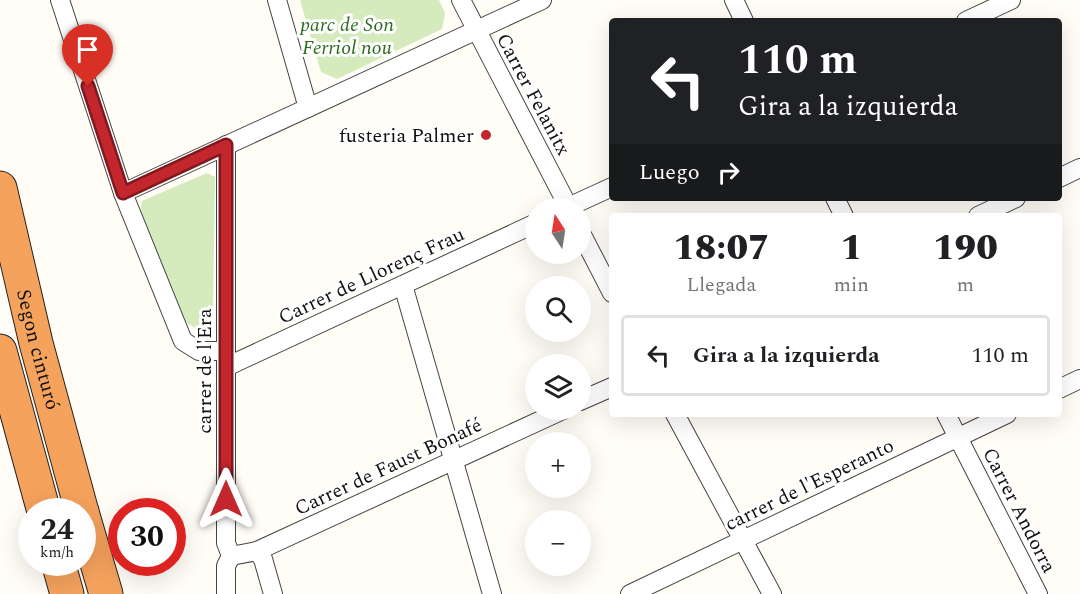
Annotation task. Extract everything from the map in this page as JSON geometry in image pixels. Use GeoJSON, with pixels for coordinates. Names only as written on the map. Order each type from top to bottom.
{"type":"FeatureCollection","features":[{"type":"Feature","properties":{"kind":"highway","name":"Segon cinturó"},"geometry":{"type":"LineString","coordinates":[[0,188],[36,343],[78,498]]}},
{"type":"Feature","properties":{"kind":"highway","name":"Segon cinturó"},"geometry":{"type":"LineString","coordinates":[[0,351],[39,498]]}},
{"type":"Feature","properties":{"kind":"highway","name":"Segon cinturó"},"geometry":{"type":"LineString","coordinates":[[96,560],[106,594]]}},
{"type":"Feature","properties":{"kind":"highway"},"geometry":{"type":"LineString","coordinates":[[48,576],[51,594]]}},
{"type":"Feature","properties":{"kind":"highway"},"geometry":{"type":"LineString","coordinates":[[62,576],[67,594]]}},
{"type":"Feature","properties":{"kind":"street"},"geometry":{"type":"LineString","coordinates":[[60,0],[123,193],[183,342],[199,351],[226,359]]}},
{"type":"Feature","properties":{"kind":"street"},"geometry":{"type":"LineString","coordinates":[[277,0],[308,108]]}},
{"type":"Feature","properties":{"kind":"street","name":"Carrer Felanitx"},"geometry":{"type":"LineString","coordinates":[[461,0],[563,198]]}},
{"type":"Feature","properties":{"kind":"street"},"geometry":{"type":"LineString","coordinates":[[123,193],[542,0]]}},
{"type":"Feature","properties":{"kind":"street"},"geometry":{"type":"LineString","coordinates":[[734,0],[743,18]]}},
{"type":"Feature","properties":{"kind":"street"},"geometry":{"type":"LineString","coordinates":[[972,18],[1011,0]]}},
{"type":"Feature","properties":{"kind":"street","name":"carrer de l'Era"},"geometry":{"type":"LineString","coordinates":[[226,145],[226,543],[231,556],[226,566],[226,594]]}},
{"type":"Feature","properties":{"kind":"street"},"geometry":{"type":"LineString","coordinates":[[1062,177],[1080,168]]}},
{"type":"Feature","properties":{"kind":"street"},"geometry":{"type":"LineString","coordinates":[[589,198],[609,188]]}},
{"type":"Feature","properties":{"kind":"street"},"geometry":{"type":"LineString","coordinates":[[984,213],[1010,201]]}},
{"type":"Feature","properties":{"kind":"street","name":"Carrer de Llorenç Frau"},"geometry":{"type":"LineString","coordinates":[[226,359],[403,285],[525,228]]}},
{"type":"Feature","properties":{"kind":"street"},"geometry":{"type":"LineString","coordinates":[[591,252],[609,286]]}},
{"type":"Feature","properties":{"kind":"street"},"geometry":{"type":"LineString","coordinates":[[403,285],[492,594]]}},
{"type":"Feature","properties":{"kind":"street"},"geometry":{"type":"LineString","coordinates":[[1062,388],[1080,379]]}},
{"type":"Feature","properties":{"kind":"street"},"geometry":{"type":"LineString","coordinates":[[591,396],[609,388]]}},
{"type":"Feature","properties":{"kind":"street"},"geometry":{"type":"LineString","coordinates":[[677,417],[772,594]]}},
{"type":"Feature","properties":{"kind":"street","name":"Carrer Andorra"},"geometry":{"type":"LineString","coordinates":[[948,417],[1038,594]]}},
{"type":"Feature","properties":{"kind":"street","name":"carrer de l'Esperanto"},"geometry":{"type":"LineString","coordinates":[[630,594],[1001,417]]}},
{"type":"Feature","properties":{"kind":"street","name":"Carrer de Faust Bonafé"},"geometry":{"type":"LineString","coordinates":[[231,556],[257,551],[541,420]]}},
{"type":"Feature","properties":{"kind":"street"},"geometry":{"type":"LineString","coordinates":[[257,551],[263,559],[273,594]]}},
{"type":"Feature","properties":{"kind":"green space","name":"parc de Son Ferriol nou"},"geometry":{"type":"Polygon","coordinates":[[[300,0],[439,0],[445,13],[442,29],[337,79],[321,72],[300,0]]]}},
{"type":"Feature","properties":{"kind":"green space"},"geometry":{"type":"Polygon","coordinates":[[[207,173],[215,177],[213,313],[207,323],[195,328],[184,321],[140,213],[142,201],[207,173]]]}},
{"type":"Feature","properties":{"kind":"place","name":"fusteria Palmer"},"geometry":{"type":"Point","coordinates":[486,135]}},
{"type":"Feature","properties":{"kind":"route"},"geometry":{"type":"LineString","coordinates":[[88,86],[123,193],[226,145],[226,499]]}}]}
